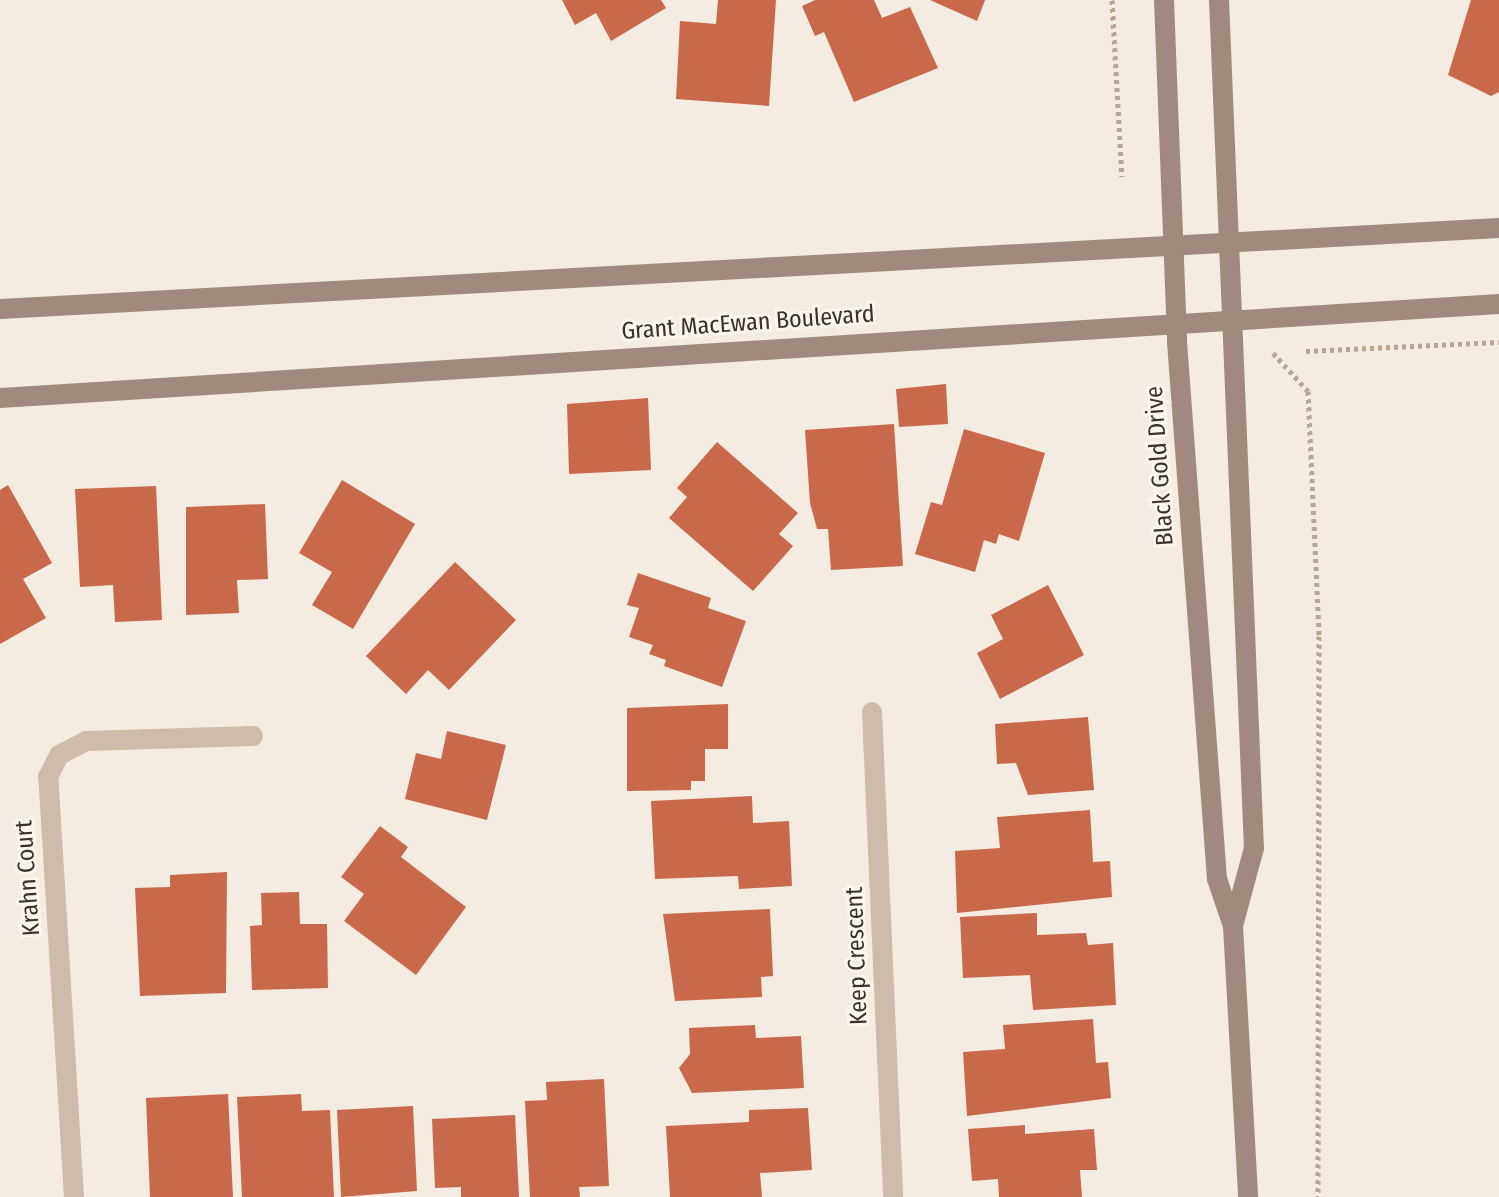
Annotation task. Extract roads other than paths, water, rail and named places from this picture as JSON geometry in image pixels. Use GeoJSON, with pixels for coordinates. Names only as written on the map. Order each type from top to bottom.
{"type":"FeatureCollection","features":[{"type":"Feature","properties":{"kind":"main road","name":"Black Gold Drive"},"geometry":{"type":"LineString","coordinates":[[1164,0],[1178,243],[1179,323],[1217,879],[1233,926],[1248,1197]]}},
{"type":"Feature","properties":{"kind":"main road","name":"Black Gold Drive"},"geometry":{"type":"LineString","coordinates":[[1219,0],[1254,848],[1233,926]]}},
{"type":"Feature","properties":{"kind":"main road"},"geometry":{"type":"LineString","coordinates":[[0,309],[1230,239],[1499,228]]}},
{"type":"Feature","properties":{"kind":"main road","name":"Grant MacEwan Boulevard"},"geometry":{"type":"LineString","coordinates":[[0,398],[1499,304]]}},
{"type":"Feature","properties":{"kind":"street","name":"Keep Crescent"},"geometry":{"type":"LineString","coordinates":[[872,712],[893,1197]]}},
{"type":"Feature","properties":{"kind":"street","name":"Krahn Court"},"geometry":{"type":"LineString","coordinates":[[74,1197],[48,777],[59,755],[86,741],[253,736]]}}]}
